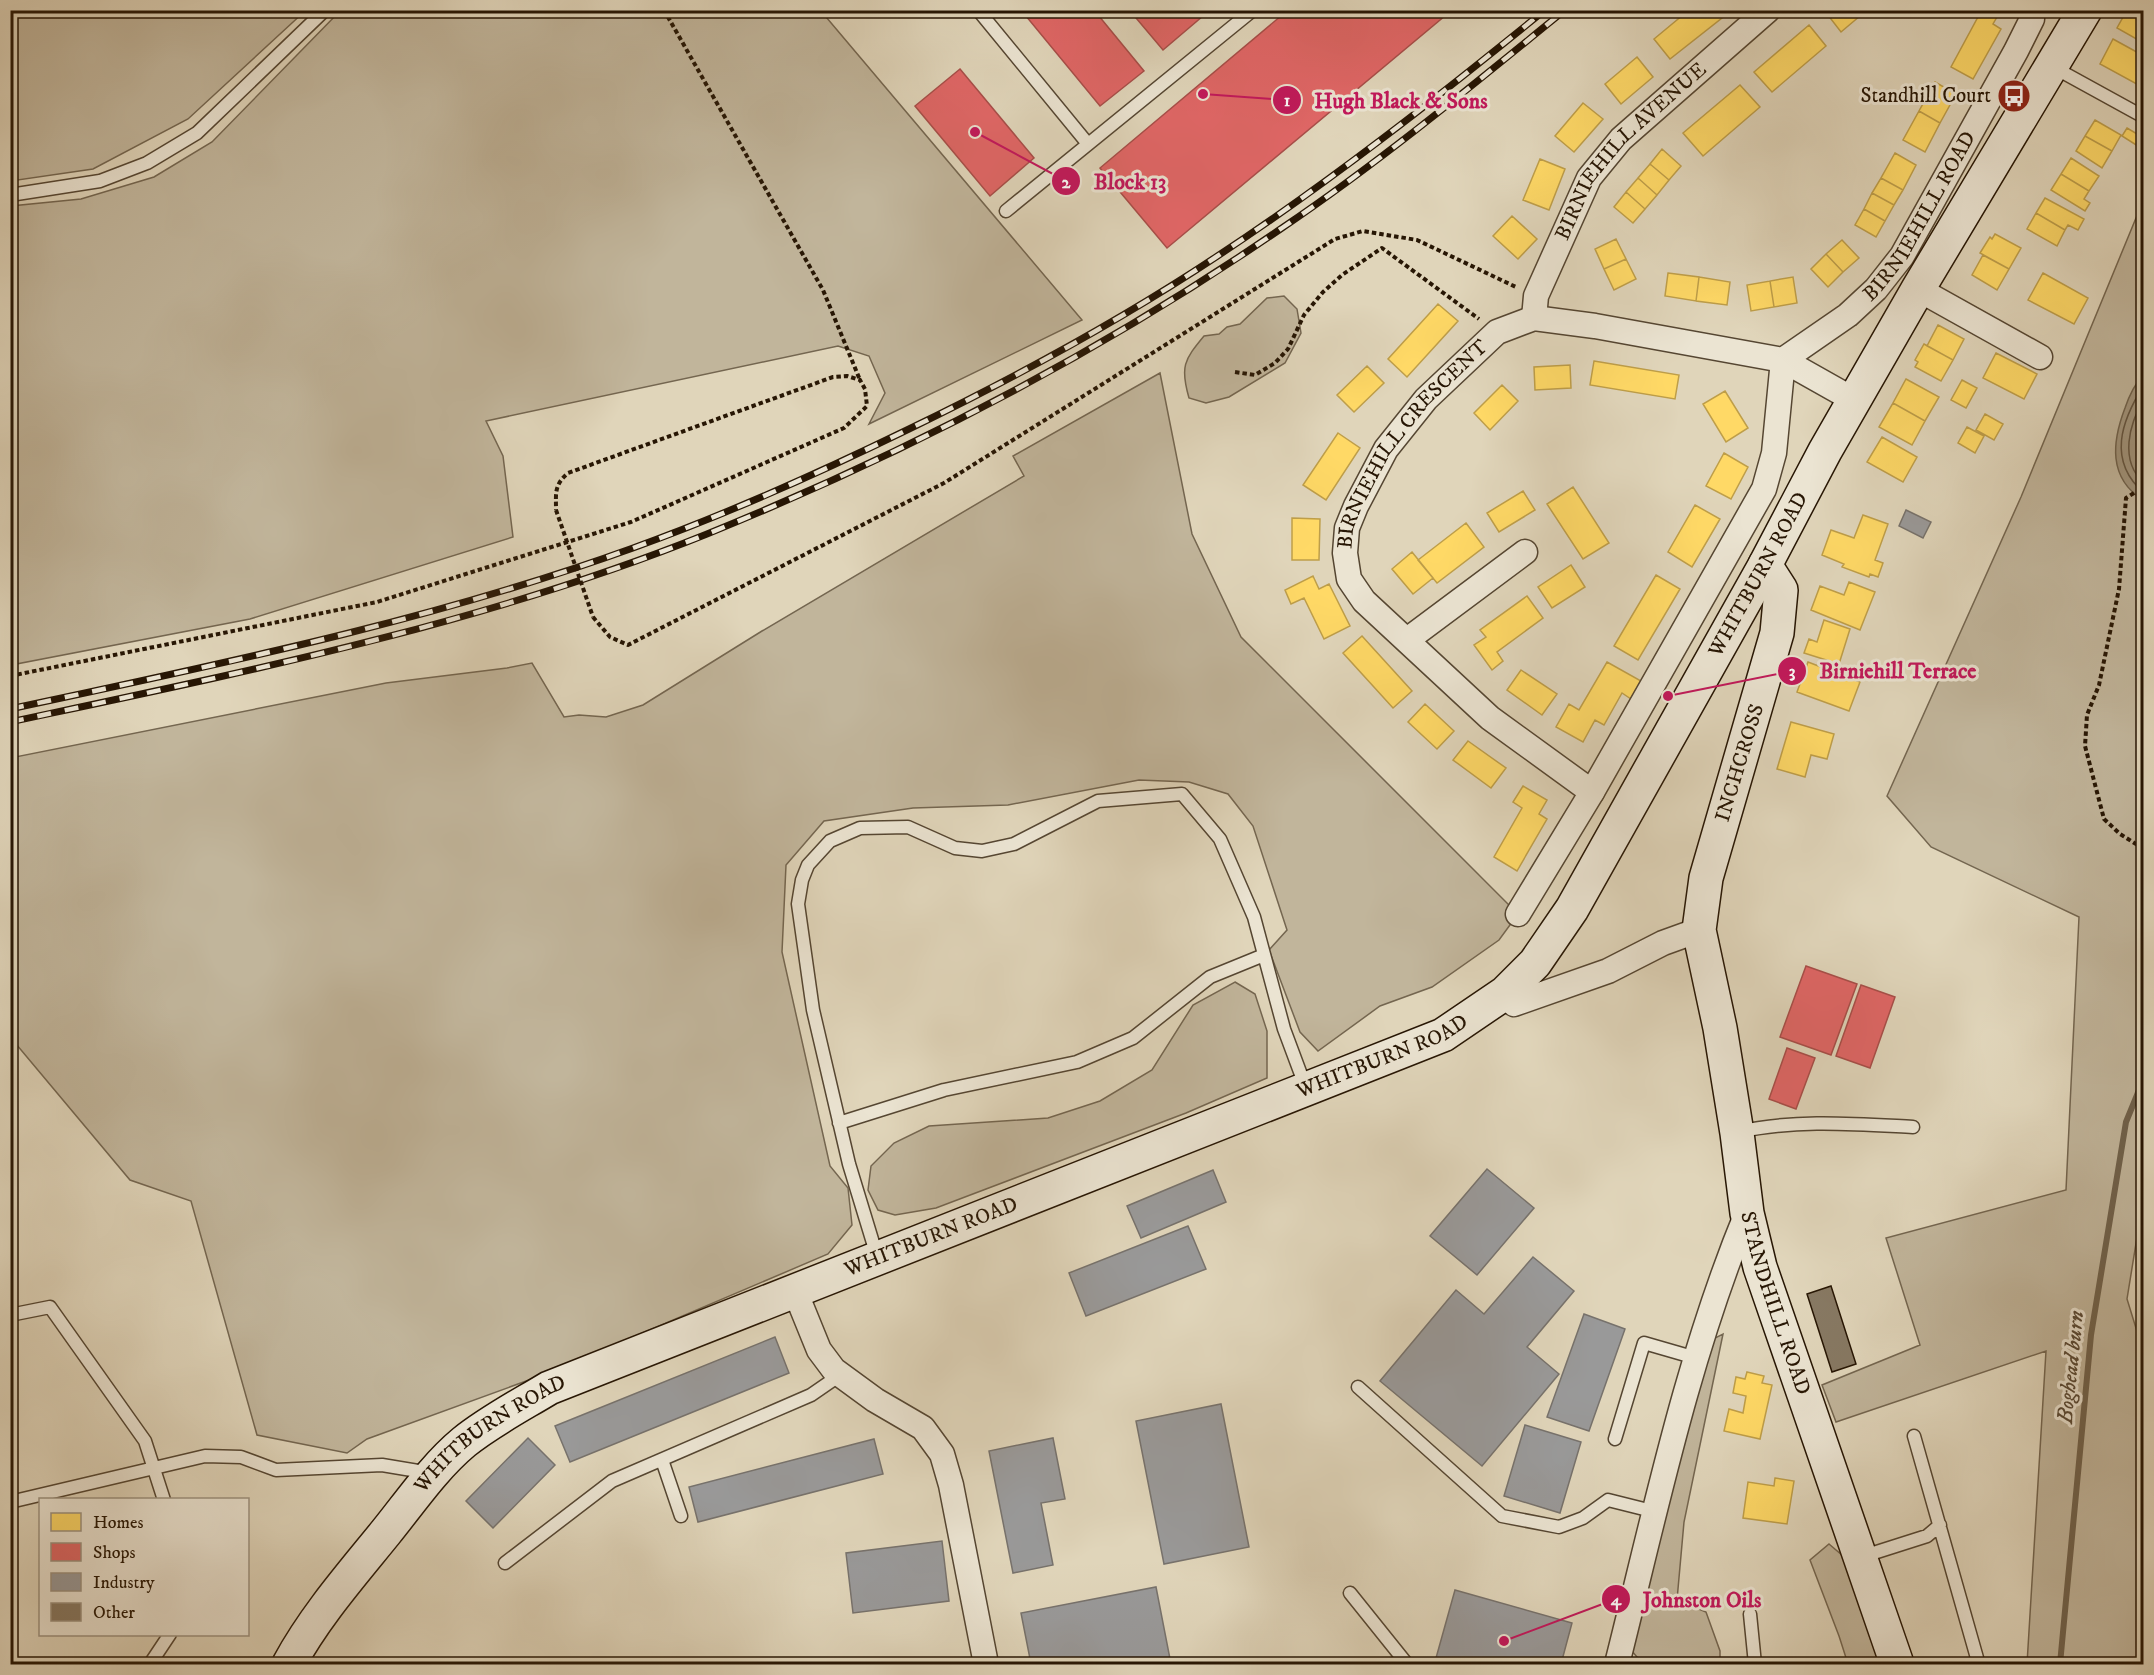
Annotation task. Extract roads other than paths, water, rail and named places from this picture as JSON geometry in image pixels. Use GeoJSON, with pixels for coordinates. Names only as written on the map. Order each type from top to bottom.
{"type":"FeatureCollection","features":[{"type":"Feature","properties":{"kind":"main road","name":"WHITBURN ROAD"},"geometry":{"type":"LineString","coordinates":[[289,1665],[301,1643],[332,1600],[433,1474],[464,1442],[549,1388],[1443,1035],[1505,993],[1535,963],[1572,909],[1765,565],[1854,400],[2085,10]]}},
{"type":"Feature","properties":{"kind":"main road","name":"INCHCROSS"},"geometry":{"type":"LineString","coordinates":[[1699,930],[1706,878],[1777,633],[1780,590],[1765,565]]}},
{"type":"Feature","properties":{"kind":"main road","name":"STANDHILL ROAD"},"geometry":{"type":"LineString","coordinates":[[1699,930],[1720,1028],[1747,1213],[1760,1267],[1897,1665]]}},
{"type":"Feature","properties":{"kind":"street","name":"BIRNIEHILL AVENUE"},"geometry":{"type":"LineString","coordinates":[[1535,307],[1589,178],[1621,139],[1768,10]]}},
{"type":"Feature","properties":{"kind":"street","name":"BIRNIEHILL ROAD"},"geometry":{"type":"LineString","coordinates":[[1783,360],[1848,315],[1876,289],[1902,256],[2016,51],[2032,19],[2032,10]]}},
{"type":"Feature","properties":{"kind":"street"},"geometry":{"type":"LineString","coordinates":[[1918,289],[2040,357]]}},
{"type":"Feature","properties":{"kind":"street","name":"BIRNIEHILL CRESCENT"},"geometry":{"type":"LineString","coordinates":[[1592,792],[1490,718],[1364,601],[1349,579],[1345,553],[1347,528],[1386,449],[1426,399],[1497,332],[1535,307],[1594,326],[1783,360],[1854,400]]}},
{"type":"Feature","properties":{"kind":"street"},"geometry":{"type":"LineString","coordinates":[[1518,914],[1592,792],[1764,489],[1774,453],[1783,360]]}},
{"type":"Feature","properties":{"kind":"street"},"geometry":{"type":"LineString","coordinates":[[1407,640],[1525,552]]}},
{"type":"Feature","properties":{"kind":"street"},"geometry":{"type":"LineString","coordinates":[[1505,993],[1514,1004],[1608,971],[1663,943],[1699,930]]}},
{"type":"Feature","properties":{"kind":"street"},"geometry":{"type":"LineString","coordinates":[[1617,1665],[1696,1358],[1726,1264],[1747,1213]]}},
{"type":"Feature","properties":{"kind":"street"},"geometry":{"type":"LineString","coordinates":[[795,1291],[819,1350],[834,1370],[875,1400],[923,1428],[942,1454],[951,1485],[986,1665]]}},
{"type":"Feature","properties":{"kind":"lane"},"geometry":{"type":"LineString","coordinates":[[10,195],[100,181],[147,163],[197,133],[326,10]]}},
{"type":"Feature","properties":{"kind":"lane"},"geometry":{"type":"LineString","coordinates":[[978,10],[1088,144]]}},
{"type":"Feature","properties":{"kind":"lane"},"geometry":{"type":"LineString","coordinates":[[1006,211],[1253,10]]}},
{"type":"Feature","properties":{"kind":"lane"},"geometry":{"type":"LineString","coordinates":[[2052,67],[2144,117]]}},
{"type":"Feature","properties":{"kind":"lane"},"geometry":{"type":"LineString","coordinates":[[878,1259],[849,1164],[813,1010],[798,904],[802,880],[808,865],[830,841],[860,828],[908,826],[955,848],[982,851],[1014,844],[1098,801],[1182,794],[1220,839],[1254,917],[1284,1029],[1307,1089]]}},
{"type":"Feature","properties":{"kind":"lane"},"geometry":{"type":"LineString","coordinates":[[839,1122],[944,1090],[1077,1062],[1132,1038],[1210,977],[1264,955]]}},
{"type":"Feature","properties":{"kind":"lane"},"geometry":{"type":"LineString","coordinates":[[1737,1133],[1766,1126],[1806,1124],[1913,1127]]}},
{"type":"Feature","properties":{"kind":"lane"},"geometry":{"type":"LineString","coordinates":[[10,1315],[50,1306],[145,1441],[163,1498]]}},
{"type":"Feature","properties":{"kind":"lane"},"geometry":{"type":"LineString","coordinates":[[1615,1439],[1644,1343],[1696,1358]]}},
{"type":"Feature","properties":{"kind":"lane"},"geometry":{"type":"LineString","coordinates":[[506,1563],[612,1481],[811,1395],[840,1375]]}},
{"type":"Feature","properties":{"kind":"lane"},"geometry":{"type":"LineString","coordinates":[[1358,1387],[1502,1516],[1559,1527],[1583,1518],[1608,1500],[1656,1512]]}},
{"type":"Feature","properties":{"kind":"lane"},"geometry":{"type":"LineString","coordinates":[[1914,1436],[1977,1658]]}},
{"type":"Feature","properties":{"kind":"lane"},"geometry":{"type":"LineString","coordinates":[[10,1502],[205,1456],[241,1457],[276,1470],[382,1465],[433,1474]]}},
{"type":"Feature","properties":{"kind":"lane"},"geometry":{"type":"LineString","coordinates":[[662,1460],[681,1516]]}},
{"type":"Feature","properties":{"kind":"lane"},"geometry":{"type":"LineString","coordinates":[[1859,1558],[1927,1536],[1940,1525]]}},
{"type":"Feature","properties":{"kind":"lane"},"geometry":{"type":"LineString","coordinates":[[1350,1593],[1407,1665]]}},
{"type":"Feature","properties":{"kind":"lane"},"geometry":{"type":"LineString","coordinates":[[1750,1614],[1755,1665]]}},
{"type":"Feature","properties":{"kind":"lane"},"geometry":{"type":"LineString","coordinates":[[150,1665],[169,1636]]}},
{"type":"Feature","properties":{"kind":"water"},"geometry":{"type":"Polygon","coordinates":[[[2143,375],[2143,500],[2132,491],[2118,470],[2116,446],[2117,434],[2127,404],[2143,375]]]}},
{"type":"Feature","properties":{"kind":"waterway","name":"Boghead burn"},"geometry":{"type":"LineString","coordinates":[[2060,1664],[2091,1335],[2126,1122],[2144,1078]]}},
{"type":"Feature","properties":{"kind":"railway"},"geometry":{"type":"LineString","coordinates":[[10,709],[246,658],[480,598],[633,548],[807,477],[987,390],[1103,327],[1179,281],[1342,169],[1545,10]]}},
{"type":"Feature","properties":{"kind":"railway"},"geometry":{"type":"LineString","coordinates":[[10,722],[275,664],[450,620],[623,566],[707,534],[857,469],[931,434],[1075,357],[1214,273],[1355,176],[1565,10]]}},
{"type":"Feature","properties":{"kind":"place","name":"Hugh Black & Sons"},"geometry":{"type":"Point","coordinates":[1203,94]}},
{"type":"Feature","properties":{"kind":"place","name":"Standhill Court"},"geometry":{"type":"Point","coordinates":[2014,96]}},
{"type":"Feature","properties":{"kind":"place","name":"Block 13"},"geometry":{"type":"Point","coordinates":[975,132]}},
{"type":"Feature","properties":{"kind":"place","name":"Birniehill Terrace"},"geometry":{"type":"Point","coordinates":[1668,696]}},
{"type":"Feature","properties":{"kind":"place","name":"Johnston Oils"},"geometry":{"type":"Point","coordinates":[1504,1641]}}]}
